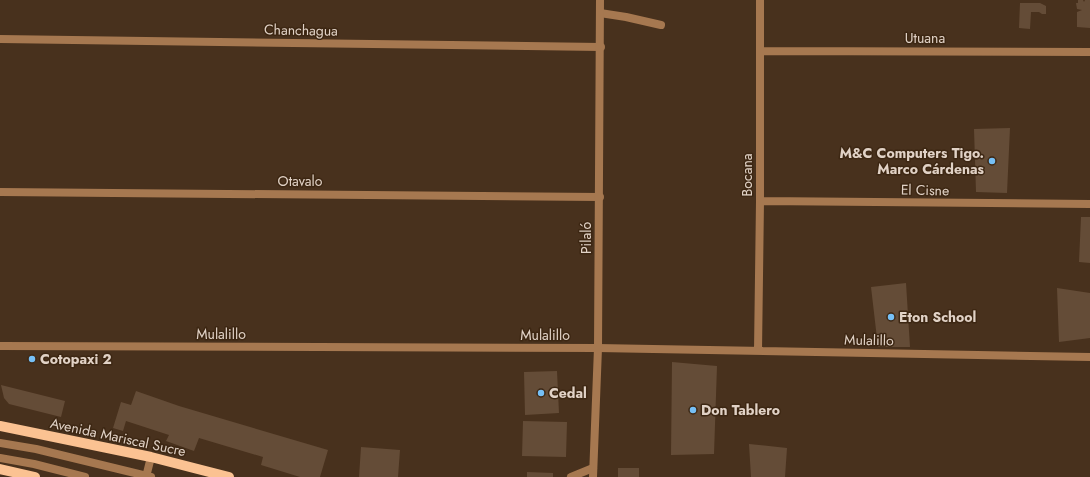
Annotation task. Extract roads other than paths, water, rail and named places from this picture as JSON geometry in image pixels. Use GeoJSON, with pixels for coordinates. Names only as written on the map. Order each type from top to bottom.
{"type":"FeatureCollection","features":[{"type":"Feature","properties":{"kind":"main road","name":"Avenida Mariscal Sucre"},"geometry":{"type":"LineString","coordinates":[[0,426],[151,457],[229,477]]}},
{"type":"Feature","properties":{"kind":"main road"},"geometry":{"type":"LineString","coordinates":[[0,470],[35,477]]}},
{"type":"Feature","properties":{"kind":"street","name":"Pilaló"},"geometry":{"type":"LineString","coordinates":[[593,477],[598,348],[601,47],[600,0]]}},
{"type":"Feature","properties":{"kind":"street","name":"Bocana"},"geometry":{"type":"LineString","coordinates":[[758,351],[760,0]]}},
{"type":"Feature","properties":{"kind":"street"},"geometry":{"type":"LineString","coordinates":[[600,13],[662,25]]}},
{"type":"Feature","properties":{"kind":"street","name":"Chanchagua"},"geometry":{"type":"LineString","coordinates":[[0,39],[601,47]]}},
{"type":"Feature","properties":{"kind":"street","name":"Utuana"},"geometry":{"type":"LineString","coordinates":[[760,51],[1090,52]]}},
{"type":"Feature","properties":{"kind":"street","name":"Otavalo"},"geometry":{"type":"LineString","coordinates":[[0,192],[600,197]]}},
{"type":"Feature","properties":{"kind":"street","name":"El Cisne"},"geometry":{"type":"LineString","coordinates":[[760,201],[1090,204]]}},
{"type":"Feature","properties":{"kind":"street","name":"Mulalillo"},"geometry":{"type":"LineString","coordinates":[[0,346],[598,348],[1090,357]]}},
{"type":"Feature","properties":{"kind":"street"},"geometry":{"type":"LineString","coordinates":[[0,443],[36,449],[148,477],[151,457]]}},
{"type":"Feature","properties":{"kind":"street"},"geometry":{"type":"LineString","coordinates":[[0,458],[34,464],[85,477]]}},
{"type":"Feature","properties":{"kind":"street"},"geometry":{"type":"LineString","coordinates":[[571,477],[593,468]]}},
{"type":"Feature","properties":{"kind":"street"},"geometry":{"type":"LineString","coordinates":[[0,470],[6,477]]}},
{"type":"Feature","properties":{"kind":"place","name":"M&C Computers Tigo. Marco Cárdenas"},"geometry":{"type":"Point","coordinates":[992,161]}},
{"type":"Feature","properties":{"kind":"place","name":"Eton School"},"geometry":{"type":"Point","coordinates":[891,317]}},
{"type":"Feature","properties":{"kind":"place","name":"Cotopaxi 2"},"geometry":{"type":"Point","coordinates":[32,359]}},
{"type":"Feature","properties":{"kind":"place","name":"Cedal"},"geometry":{"type":"Point","coordinates":[541,393]}},
{"type":"Feature","properties":{"kind":"place","name":"Don Tablero"},"geometry":{"type":"Point","coordinates":[693,410]}}]}
